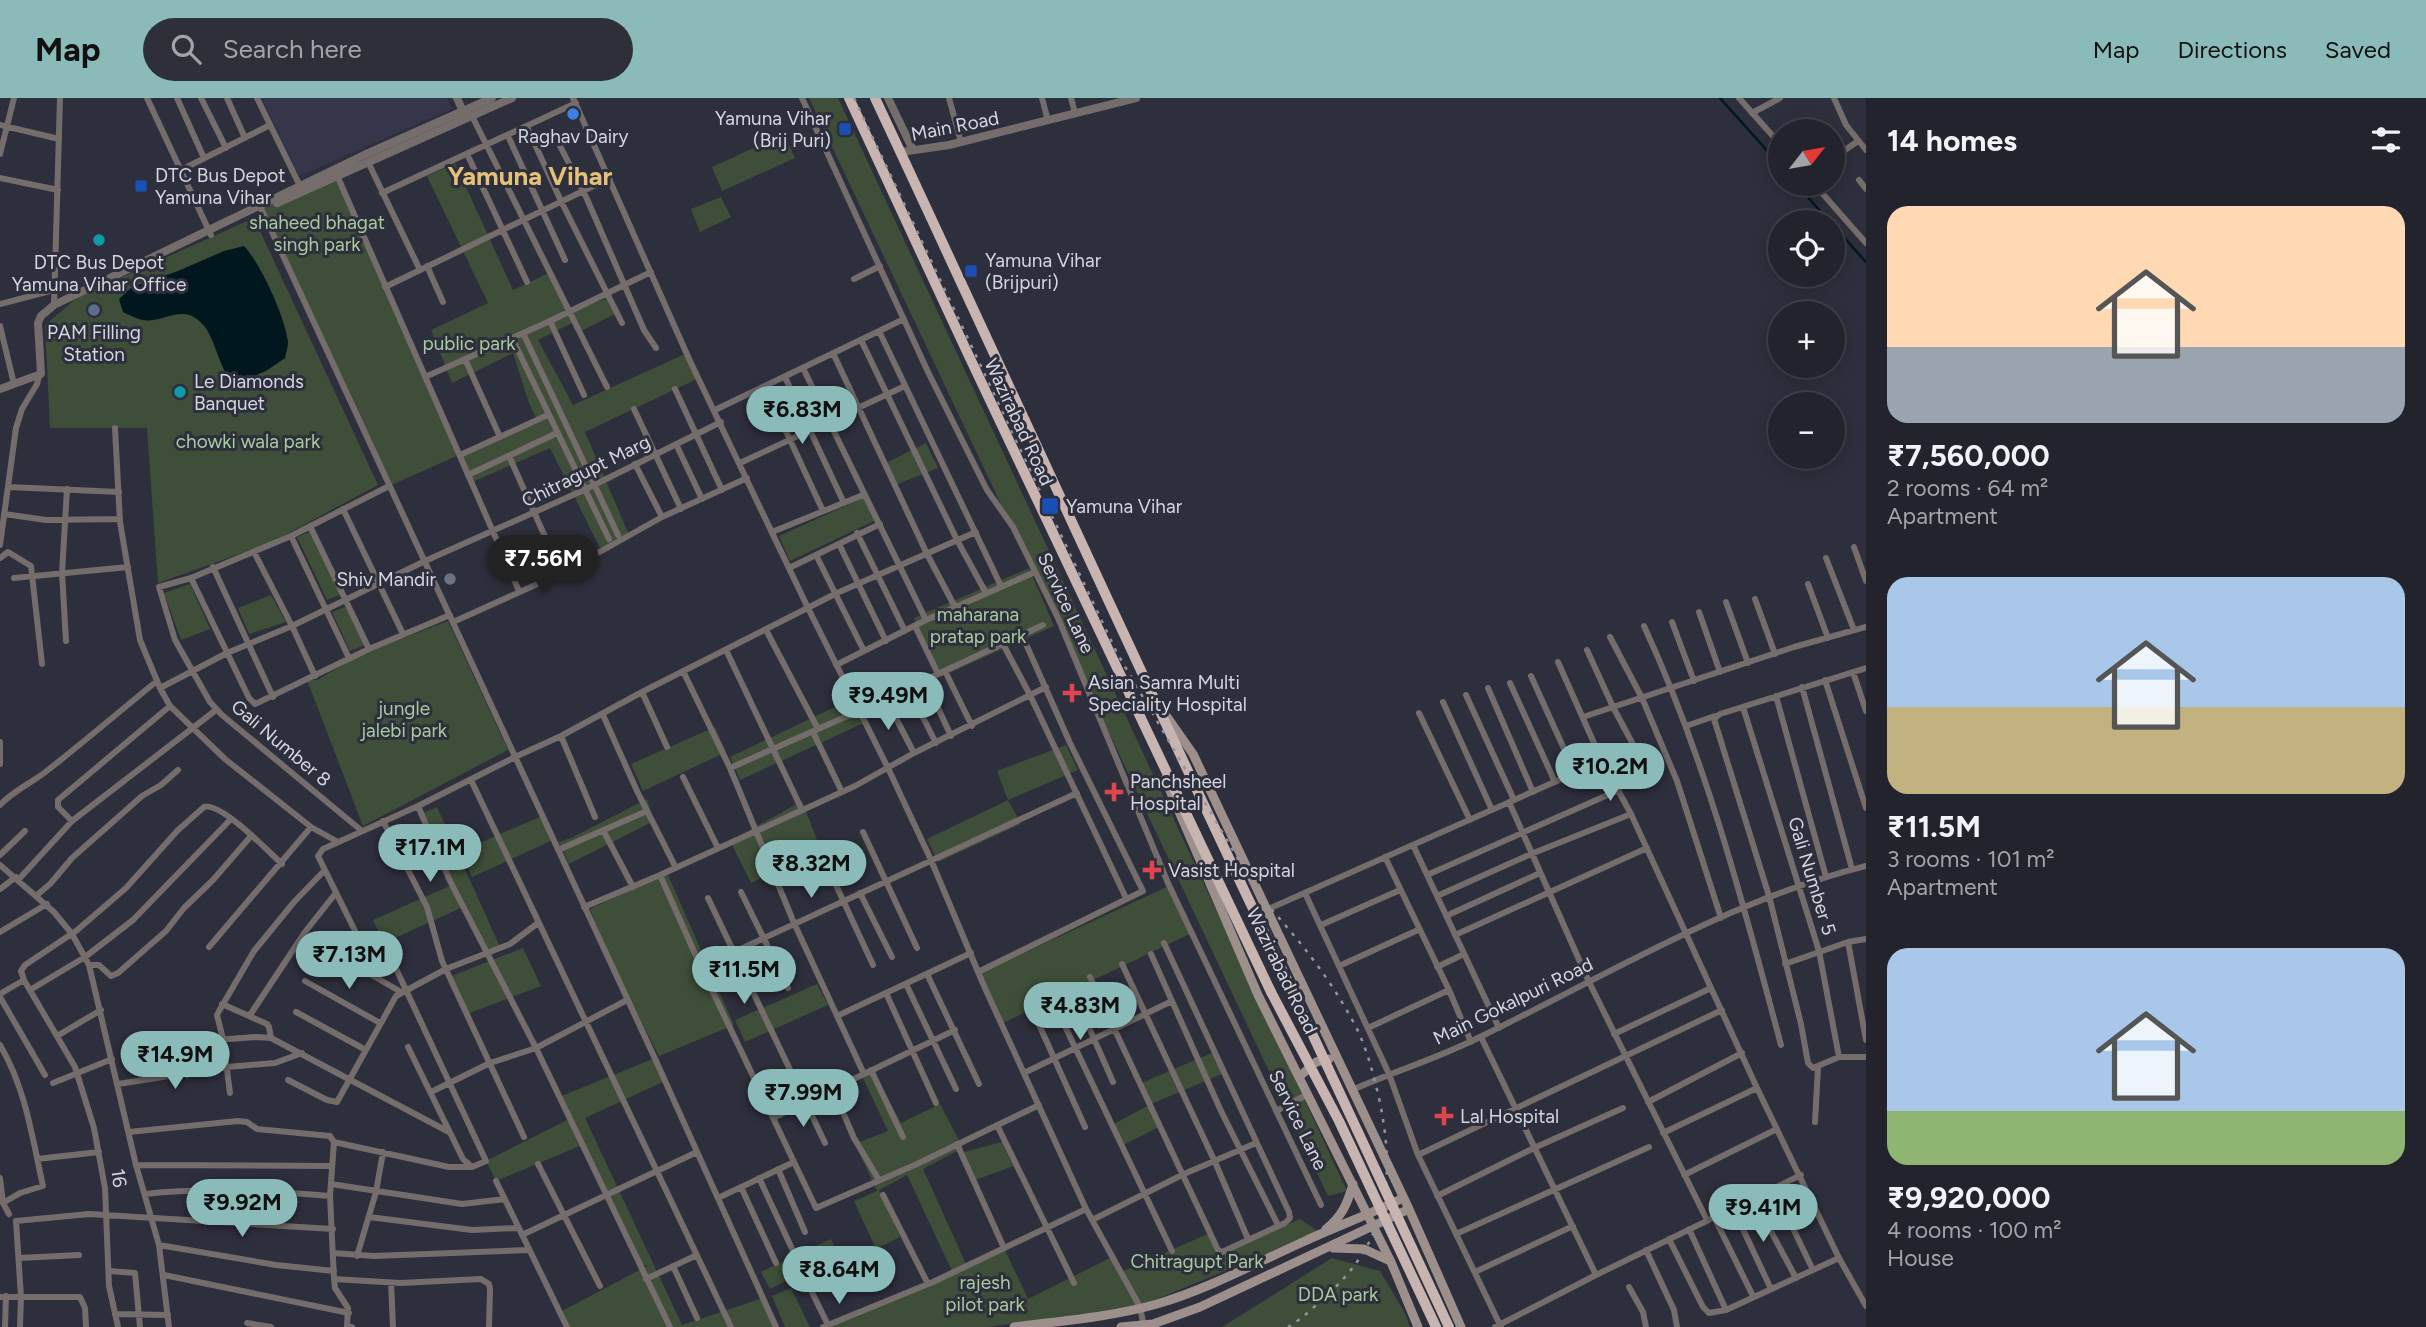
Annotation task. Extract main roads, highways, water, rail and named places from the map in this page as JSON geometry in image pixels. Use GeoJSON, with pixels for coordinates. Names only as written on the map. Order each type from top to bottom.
{"type":"FeatureCollection","features":[{"type":"Feature","properties":{"kind":"highway","name":"Wazirabad Road"},"geometry":{"type":"LineString","coordinates":[[849,98],[973,366],[1271,992],[1339,1121],[1436,1327]]}},
{"type":"Feature","properties":{"kind":"highway","name":"Wazirabad Road"},"geometry":{"type":"LineString","coordinates":[[875,98],[907,151],[1186,770],[1450,1327]]}},
{"type":"Feature","properties":{"kind":"main road"},"geometry":{"type":"LineString","coordinates":[[1152,695],[1193,754],[1409,1209],[1461,1327]]}},
{"type":"Feature","properties":{"kind":"main road"},"geometry":{"type":"LineString","coordinates":[[1136,707],[1253,982],[1391,1262],[1418,1327]]}},
{"type":"Feature","properties":{"kind":"main road"},"geometry":{"type":"LineString","coordinates":[[1299,1077],[1316,1062],[1327,1059],[1338,1062]]}},
{"type":"Feature","properties":{"kind":"main road"},"geometry":{"type":"LineString","coordinates":[[1316,1236],[1330,1227],[1341,1214],[1349,1200],[1353,1184]]}},
{"type":"Feature","properties":{"kind":"main road"},"geometry":{"type":"LineString","coordinates":[[1014,1327],[1086,1318],[1154,1305],[1198,1290],[1403,1198]]}},
{"type":"Feature","properties":{"kind":"main road"},"geometry":{"type":"LineString","coordinates":[[1121,1327],[1153,1324],[1200,1307],[1409,1209]]}},
{"type":"Feature","properties":{"kind":"main road"},"geometry":{"type":"LineString","coordinates":[[1320,1252],[1349,1247],[1378,1254],[1391,1262]]}},
{"type":"Feature","properties":{"kind":"waterway"},"geometry":{"type":"LineString","coordinates":[[1720,98],[1768,152]]}},
{"type":"Feature","properties":{"kind":"waterway"},"geometry":{"type":"LineString","coordinates":[[1807,196],[1819,210]]}},
{"type":"Feature","properties":{"kind":"waterway"},"geometry":{"type":"LineString","coordinates":[[1845,239],[1866,262]]}},
{"type":"Feature","properties":{"kind":"railway"},"geometry":{"type":"LineString","coordinates":[[854,98],[1117,653],[1261,898],[1325,976],[1356,1027],[1367,1053],[1379,1098],[1387,1155],[1382,1206],[1375,1230],[1363,1253],[1346,1275],[1312,1309],[1288,1327]]}},
{"type":"Feature","properties":{"kind":"place","name":"Raghav Dairy"},"geometry":{"type":"Point","coordinates":[573,114]}},
{"type":"Feature","properties":{"kind":"place","name":"Yamuna Vihar (Brij Puri)"},"geometry":{"type":"Point","coordinates":[845,129]}},
{"type":"Feature","properties":{"kind":"place","name":"DTC Bus Depot Yamuna Vihar"},"geometry":{"type":"Point","coordinates":[141,186]}},
{"type":"Feature","properties":{"kind":"place","name":"DTC Bus Depot Yamuna Vihar Office"},"geometry":{"type":"Point","coordinates":[99,240]}},
{"type":"Feature","properties":{"kind":"place","name":"Yamuna Vihar (Brijpuri)"},"geometry":{"type":"Point","coordinates":[971,271]}},
{"type":"Feature","properties":{"kind":"place","name":"PAM Filling Station"},"geometry":{"type":"Point","coordinates":[94,310]}},
{"type":"Feature","properties":{"kind":"place","name":"Le Diamonds Banquet"},"geometry":{"type":"Point","coordinates":[180,392]}},
{"type":"Feature","properties":{"kind":"place","name":"Yamuna Vihar"},"geometry":{"type":"Point","coordinates":[1050,506]}},
{"type":"Feature","properties":{"kind":"place","name":"Shiv Mandir"},"geometry":{"type":"Point","coordinates":[450,579]}},
{"type":"Feature","properties":{"kind":"place","name":"Asian Samra Multi Speciality Hospital"},"geometry":{"type":"Point","coordinates":[1072,693]}},
{"type":"Feature","properties":{"kind":"place","name":"Panchsheel Hospital"},"geometry":{"type":"Point","coordinates":[1114,792]}},
{"type":"Feature","properties":{"kind":"place","name":"Vasist Hospital"},"geometry":{"type":"Point","coordinates":[1152,870]}},
{"type":"Feature","properties":{"kind":"place","name":"Lal Hospital"},"geometry":{"type":"Point","coordinates":[1444,1116]}},
{"type":"Feature","properties":{"kind":"district","name":"Yamuna Vihar"},"geometry":{"type":"Point","coordinates":[530,176]}},
{"type":"Feature","properties":{"kind":"park label","name":"shaheed bhagat singh park"},"geometry":{"type":"Point","coordinates":[317,233]}},
{"type":"Feature","properties":{"kind":"park label","name":"public park"},"geometry":{"type":"Point","coordinates":[469,343]}},
{"type":"Feature","properties":{"kind":"park label","name":"chowki wala park"},"geometry":{"type":"Point","coordinates":[248,441]}},
{"type":"Feature","properties":{"kind":"park label","name":"maharana pratap park"},"geometry":{"type":"Point","coordinates":[978,625]}},
{"type":"Feature","properties":{"kind":"park label","name":"jungle jalebi park"},"geometry":{"type":"Point","coordinates":[404,719]}},
{"type":"Feature","properties":{"kind":"park label","name":"Chitragupt Park"},"geometry":{"type":"Point","coordinates":[1197,1261]}},
{"type":"Feature","properties":{"kind":"park label","name":"rajesh pilot park"},"geometry":{"type":"Point","coordinates":[985,1293]}},
{"type":"Feature","properties":{"kind":"park label","name":"DDA park"},"geometry":{"type":"Point","coordinates":[1338,1294]}}]}
